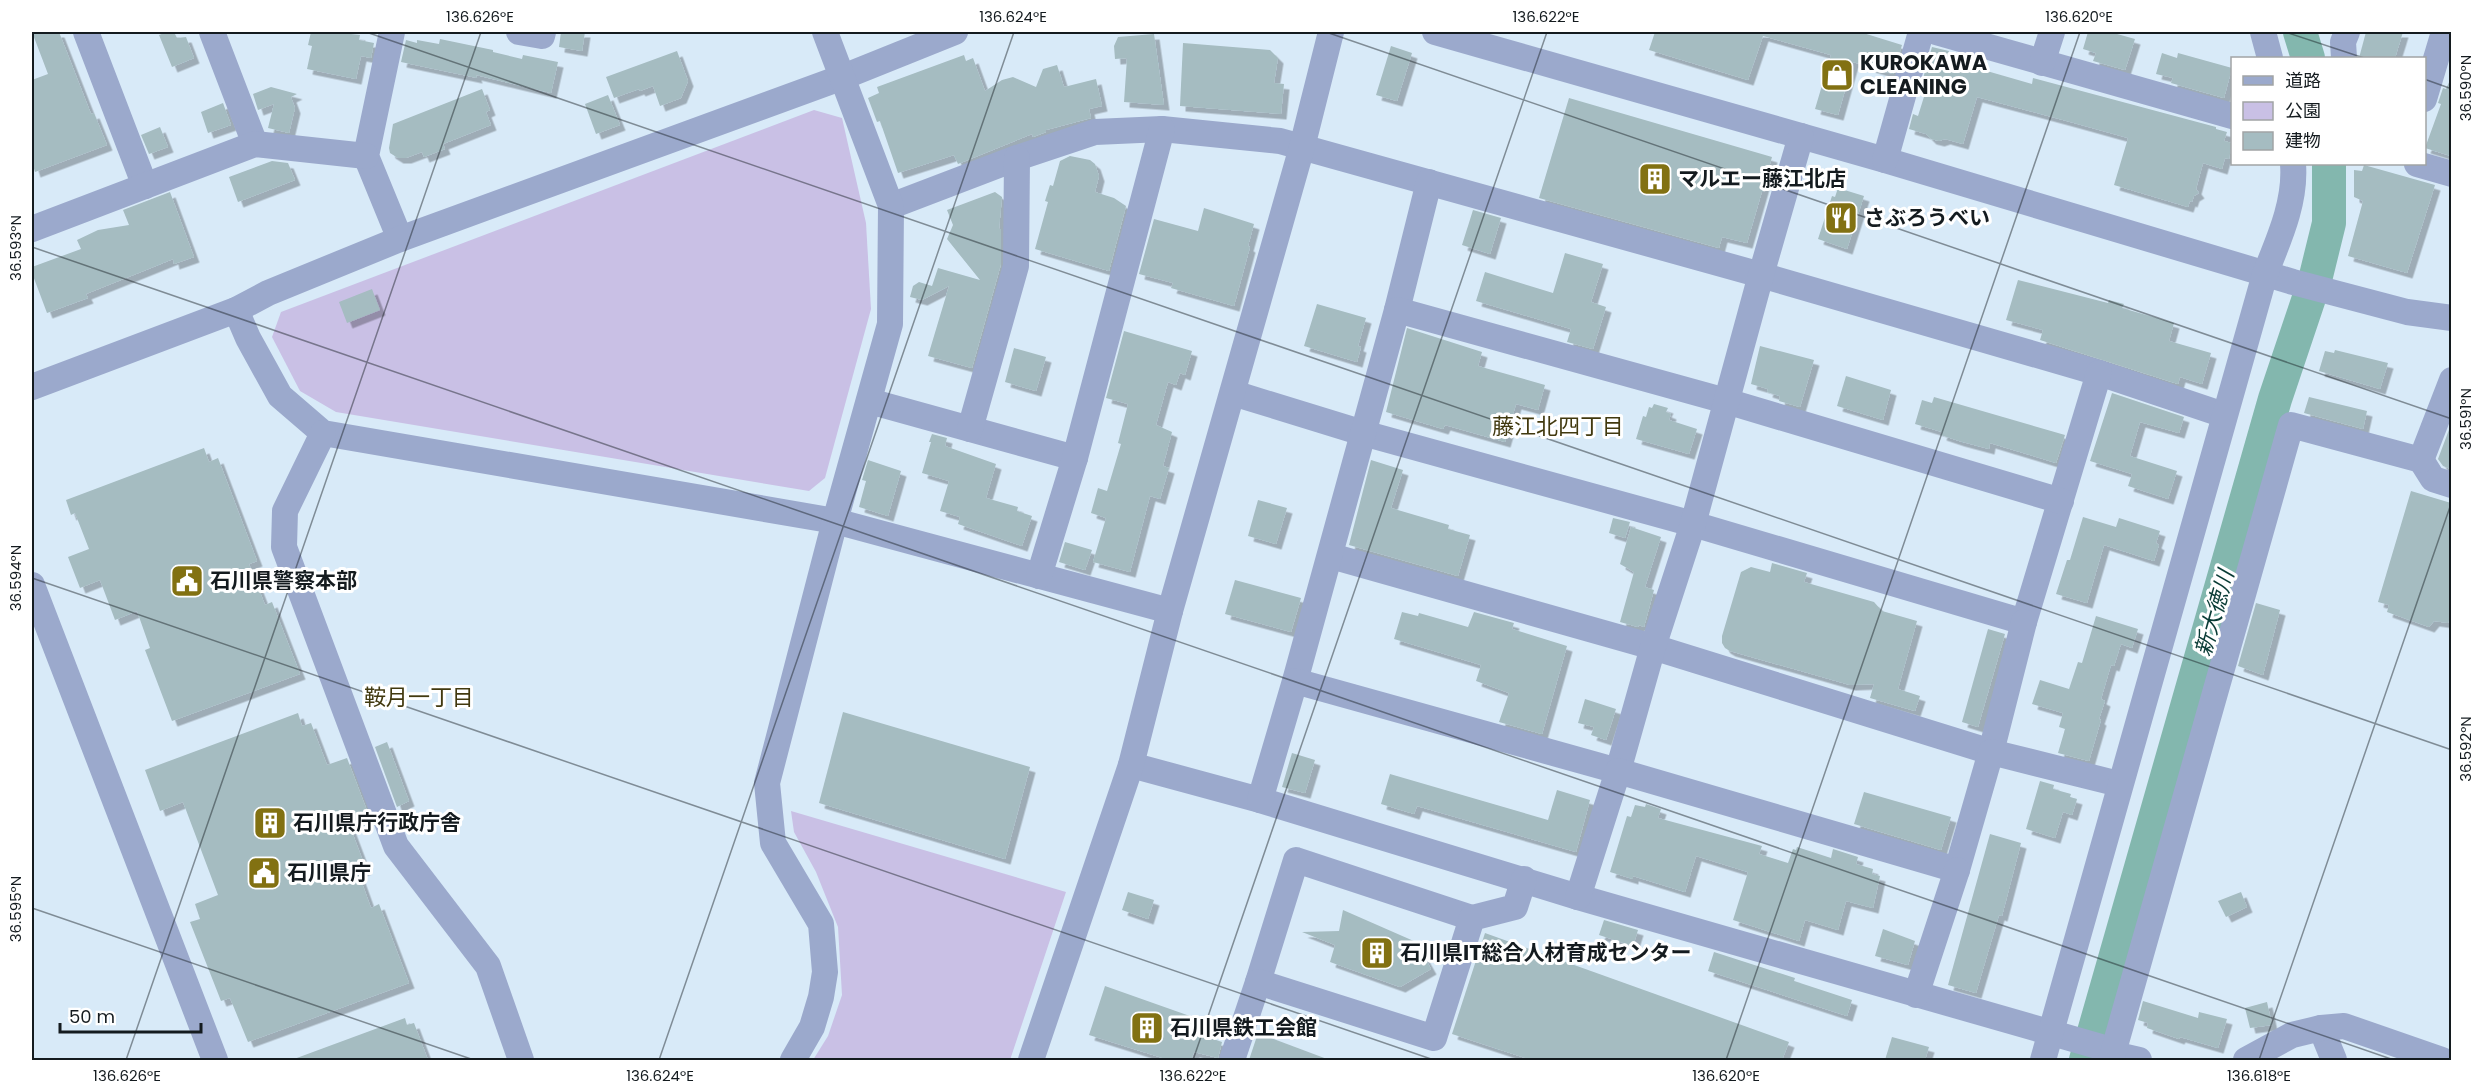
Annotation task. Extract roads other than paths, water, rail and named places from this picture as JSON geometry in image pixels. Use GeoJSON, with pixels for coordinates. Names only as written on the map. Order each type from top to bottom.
{"type":"FeatureCollection","features":[{"type":"Feature","properties":{"kind":"street"},"geometry":{"type":"LineString","coordinates":[[86,32],[145,186]]}},
{"type":"Feature","properties":{"kind":"street"},"geometry":{"type":"LineString","coordinates":[[392,32],[366,156],[400,239]]}},
{"type":"Feature","properties":{"kind":"street"},"geometry":{"type":"LineString","coordinates":[[519,32],[542,36],[543,32]]}},
{"type":"Feature","properties":{"kind":"street"},"geometry":{"type":"LineString","coordinates":[[793,1060],[812,1027],[821,997],[825,972],[821,924],[773,843],[766,783],[890,324],[891,206],[825,32]]}},
{"type":"Feature","properties":{"kind":"street"},"geometry":{"type":"LineString","coordinates":[[32,387],[236,310],[268,293],[400,239],[843,77],[955,32]]}},
{"type":"Feature","properties":{"kind":"street"},"geometry":{"type":"LineString","coordinates":[[1031,1060],[1131,765],[1170,611],[1302,147],[1331,32]]}},
{"type":"Feature","properties":{"kind":"street"},"geometry":{"type":"LineString","coordinates":[[1435,32],[1885,160],[2293,282],[2407,312],[2451,318]]}},
{"type":"Feature","properties":{"kind":"street"},"geometry":{"type":"LineString","coordinates":[[1885,160],[1921,32]]}},
{"type":"Feature","properties":{"kind":"street"},"geometry":{"type":"LineString","coordinates":[[1936,32],[2231,116]]}},
{"type":"Feature","properties":{"kind":"street"},"geometry":{"type":"LineString","coordinates":[[2042,63],[2052,32]]}},
{"type":"Feature","properties":{"kind":"street"},"geometry":{"type":"LineString","coordinates":[[2263,32],[2270,57]]}},
{"type":"Feature","properties":{"kind":"street"},"geometry":{"type":"LineString","coordinates":[[2344,57],[2343,42],[2347,32]]}},
{"type":"Feature","properties":{"kind":"street"},"geometry":{"type":"LineString","coordinates":[[2426,92],[2444,32]]}},
{"type":"Feature","properties":{"kind":"street"},"geometry":{"type":"LineString","coordinates":[[219,34],[255,144]]}},
{"type":"Feature","properties":{"kind":"street"},"geometry":{"type":"LineString","coordinates":[[891,206],[1017,158],[1095,132],[1162,129],[1280,141],[1761,275],[2099,373],[2224,415]]}},
{"type":"Feature","properties":{"kind":"street"},"geometry":{"type":"LineString","coordinates":[[1039,576],[1075,458],[1162,129]]}},
{"type":"Feature","properties":{"kind":"street"},"geometry":{"type":"LineString","coordinates":[[1578,897],[1618,771],[1653,647],[1693,524],[1725,401],[1802,136]]}},
{"type":"Feature","properties":{"kind":"street"},"geometry":{"type":"LineString","coordinates":[[32,226],[255,144],[366,156]]}},
{"type":"Feature","properties":{"kind":"street"},"geometry":{"type":"LineString","coordinates":[[970,429],[1017,266],[1017,158]]}},
{"type":"Feature","properties":{"kind":"street"},"geometry":{"type":"LineString","coordinates":[[2043,1060],[2224,415],[2265,274],[2282,230],[2294,182],[2293,165]]}},
{"type":"Feature","properties":{"kind":"street"},"geometry":{"type":"LineString","coordinates":[[2420,165],[2451,174]]}},
{"type":"Feature","properties":{"kind":"street"},"geometry":{"type":"LineString","coordinates":[[1260,800],[1331,556],[1429,182]]}},
{"type":"Feature","properties":{"kind":"street"},"geometry":{"type":"LineString","coordinates":[[236,310],[248,338],[280,396],[322,433],[835,521],[1170,611]]}},
{"type":"Feature","properties":{"kind":"street"},"geometry":{"type":"LineString","coordinates":[[1397,310],[1725,401],[2061,501]]}},
{"type":"Feature","properties":{"kind":"street"},"geometry":{"type":"LineString","coordinates":[[1916,995],[1958,870],[2024,622],[2099,373]]}},
{"type":"Feature","properties":{"kind":"street"},"geometry":{"type":"LineString","coordinates":[[2421,460],[2451,380]]}},
{"type":"Feature","properties":{"kind":"street"},"geometry":{"type":"LineString","coordinates":[[1233,393],[1363,433],[1693,524],[2024,622]]}},
{"type":"Feature","properties":{"kind":"street"},"geometry":{"type":"LineString","coordinates":[[869,401],[1075,458]]}},
{"type":"Feature","properties":{"kind":"street"},"geometry":{"type":"LineString","coordinates":[[2109,1054],[2291,425],[2421,460],[2433,478],[2451,485]]}},
{"type":"Feature","properties":{"kind":"street"},"geometry":{"type":"LineString","coordinates":[[322,433],[285,511],[284,547],[396,846],[488,966],[521,1060]]}},
{"type":"Feature","properties":{"kind":"street"},"geometry":{"type":"LineString","coordinates":[[1331,556],[1653,647],[1991,752],[2119,784]]}},
{"type":"Feature","properties":{"kind":"street"},"geometry":{"type":"LineString","coordinates":[[32,585],[215,1060]]}},
{"type":"Feature","properties":{"kind":"street"},"geometry":{"type":"LineString","coordinates":[[1295,681],[1618,771],[1958,870]]}},
{"type":"Feature","properties":{"kind":"street"},"geometry":{"type":"LineString","coordinates":[[1131,765],[1260,800],[1578,897],[2051,1033],[2109,1054],[2139,1060]]}},
{"type":"Feature","properties":{"kind":"street"},"geometry":{"type":"LineString","coordinates":[[1232,1060],[1296,860],[1472,918],[1515,908],[1524,879]]}},
{"type":"Feature","properties":{"kind":"street"},"geometry":{"type":"LineString","coordinates":[[1258,982],[1434,1038],[1472,918]]}},
{"type":"Feature","properties":{"kind":"street"},"geometry":{"type":"LineString","coordinates":[[2246,1060],[2292,1035],[2321,1028],[2344,1026],[2442,1060]]}},
{"type":"Feature","properties":{"kind":"street"},"geometry":{"type":"LineString","coordinates":[[2321,1028],[2334,1060]]}},
{"type":"Feature","properties":{"kind":"waterway","name":"新大徳川"},"geometry":{"type":"LineString","coordinates":[[2300,32],[2308,57]]}},
{"type":"Feature","properties":{"kind":"waterway","name":"新大徳川"},"geometry":{"type":"LineString","coordinates":[[2086,1060],[2275,399],[2315,280],[2329,223],[2329,165]]}},
{"type":"Feature","properties":{"kind":"place","name":"KUROKAWA CLEANING"},"geometry":{"type":"Point","coordinates":[1837,75]}},
{"type":"Feature","properties":{"kind":"place","name":"マルエー藤江北店"},"geometry":{"type":"Point","coordinates":[1655,179]}},
{"type":"Feature","properties":{"kind":"place","name":"さぶろうべい"},"geometry":{"type":"Point","coordinates":[1841,218]}},
{"type":"Feature","properties":{"kind":"place","name":"石川県警察本部"},"geometry":{"type":"Point","coordinates":[187,581]}},
{"type":"Feature","properties":{"kind":"place","name":"石川県庁行政庁舎"},"geometry":{"type":"Point","coordinates":[270,823]}},
{"type":"Feature","properties":{"kind":"place","name":"石川県庁"},"geometry":{"type":"Point","coordinates":[264,873]}},
{"type":"Feature","properties":{"kind":"place","name":"石川県IT総合人材育成センター"},"geometry":{"type":"Point","coordinates":[1377,953]}},
{"type":"Feature","properties":{"kind":"place","name":"石川県鉄工会館"},"geometry":{"type":"Point","coordinates":[1147,1028]}},
{"type":"Feature","properties":{"kind":"district","name":"藤江北四丁目"},"geometry":{"type":"Point","coordinates":[1558,426]}},
{"type":"Feature","properties":{"kind":"district","name":"鞍月一丁目"},"geometry":{"type":"Point","coordinates":[419,697]}}]}
